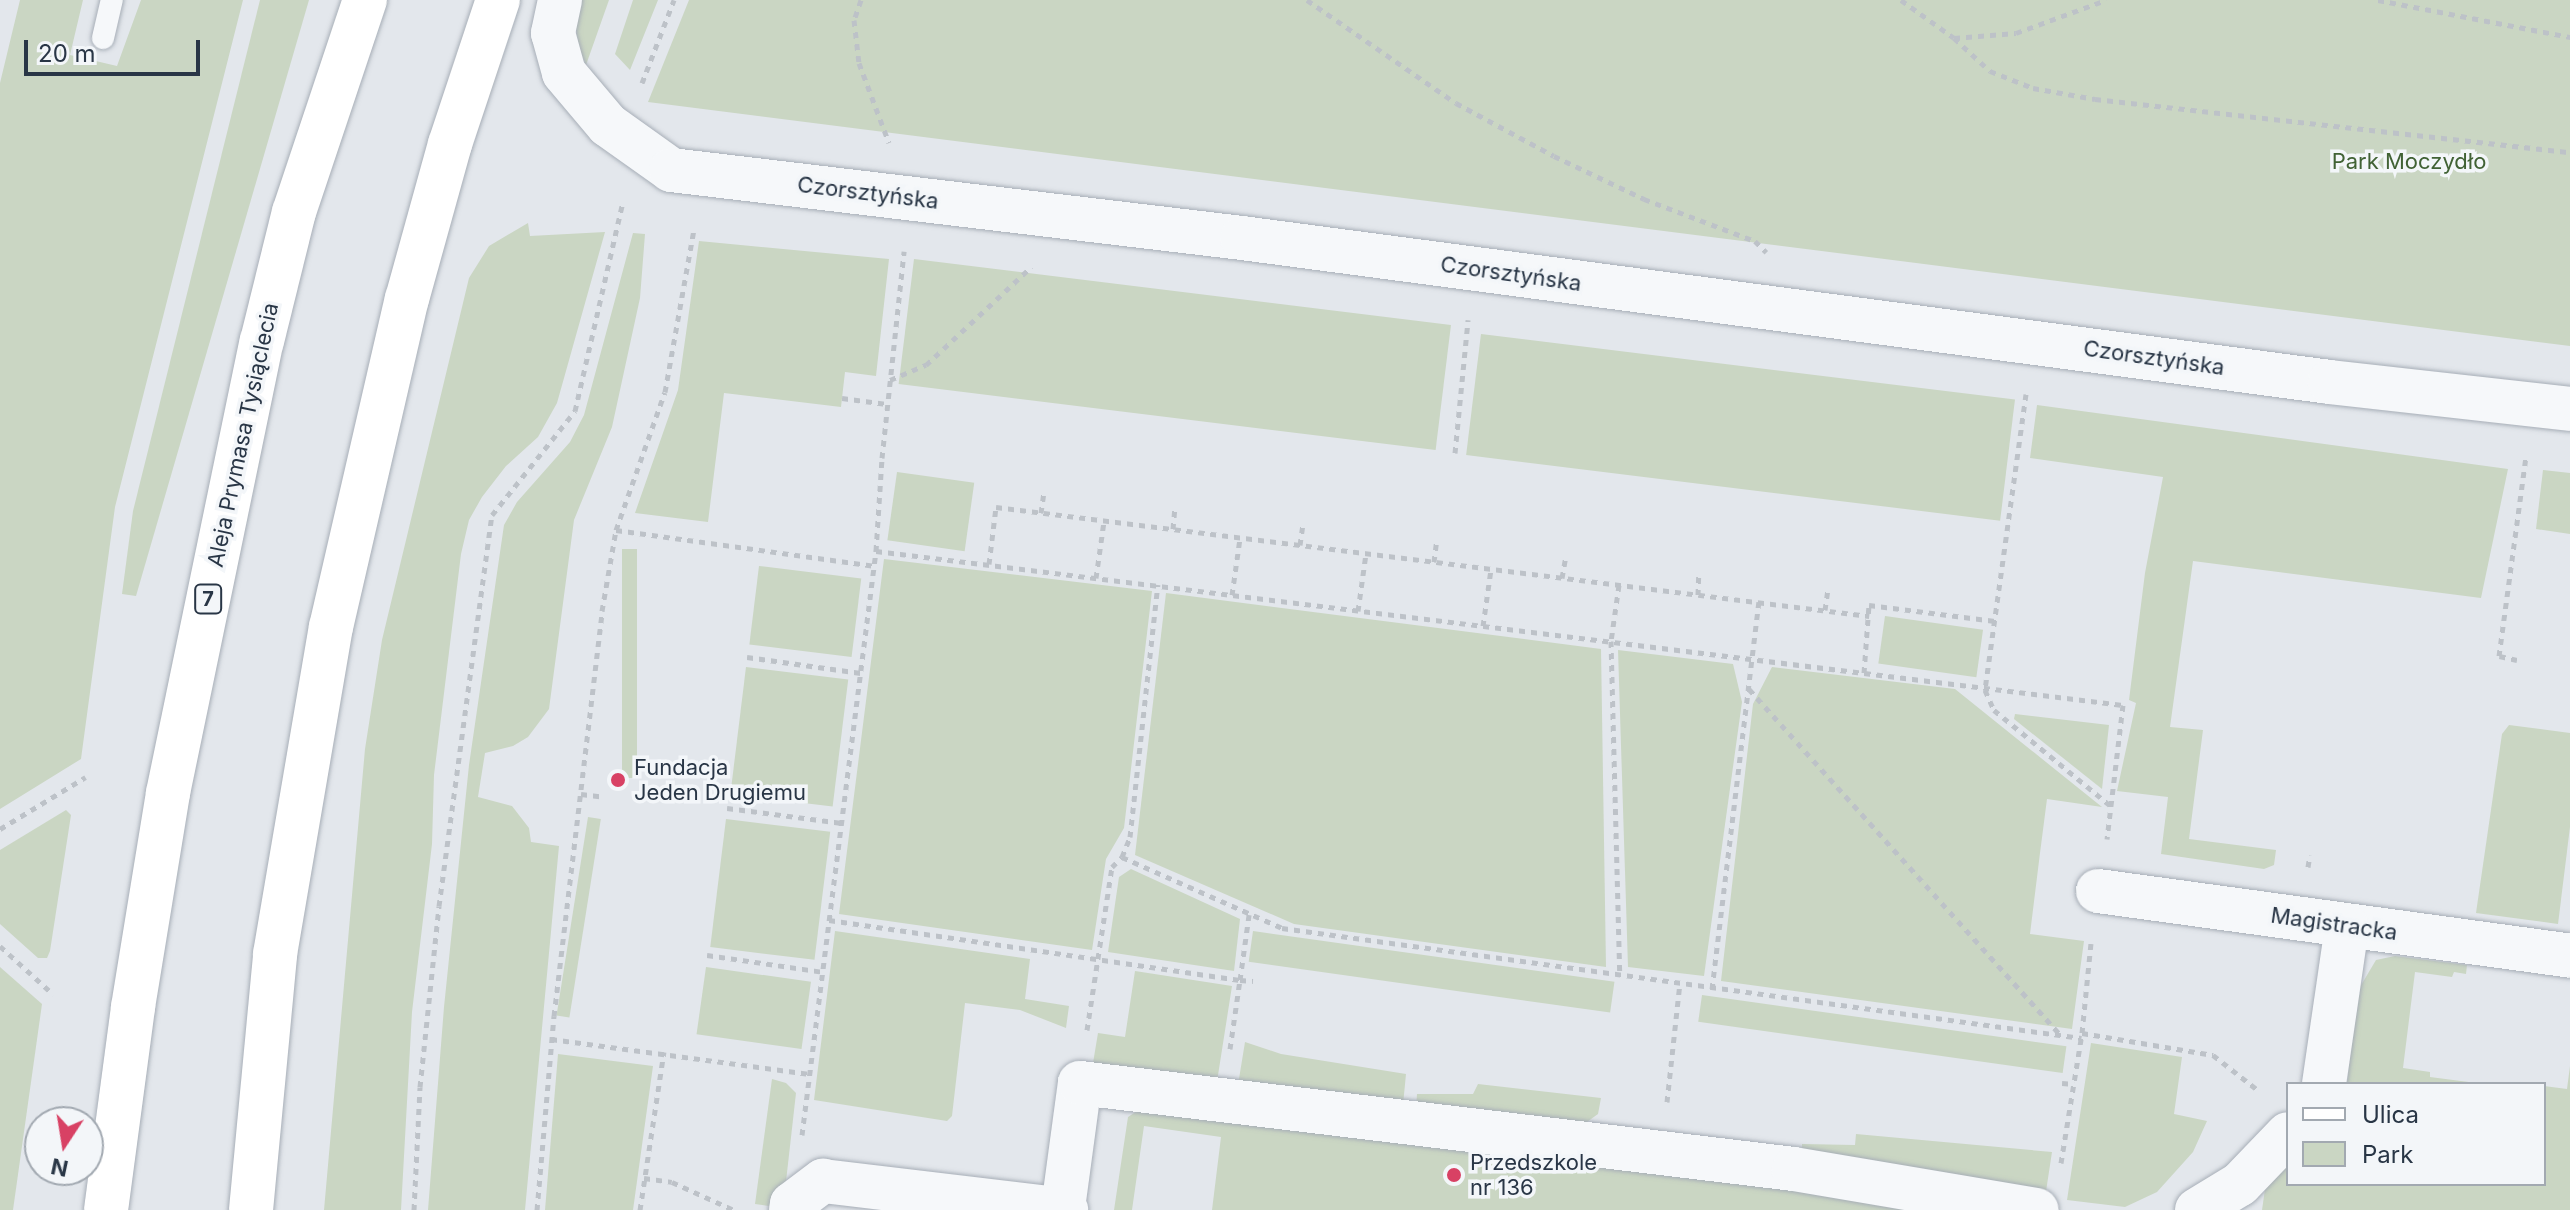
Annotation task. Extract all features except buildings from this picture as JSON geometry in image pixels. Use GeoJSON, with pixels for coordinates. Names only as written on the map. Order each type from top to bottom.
{"type":"FeatureCollection","features":[{"type":"Feature","properties":{"kind":"main road","name":"Aleja Prymasa Tysiąclecia"},"geometry":{"type":"LineString","coordinates":[[106,1210],[133,1007],[168,793],[259,355],[294,212],[365,0]]}},
{"type":"Feature","properties":{"kind":"main road"},"geometry":{"type":"LineString","coordinates":[[251,1210],[275,954],[331,627],[407,299],[450,144],[498,0]]}},
{"type":"Feature","properties":{"kind":"street","name":"Czorsztyńska"},"geometry":{"type":"LineString","coordinates":[[560,0],[553,33],[564,73],[608,125],[671,170],[1227,236],[2314,380],[2562,408]]}},
{"type":"Feature","properties":{"kind":"street","name":"Magistracka"},"geometry":{"type":"LineString","coordinates":[[2098,891],[2570,956]]}},
{"type":"Feature","properties":{"kind":"street"},"geometry":{"type":"LineString","coordinates":[[2324,1082],[2347,927]]}},
{"type":"Feature","properties":{"kind":"street"},"geometry":{"type":"LineString","coordinates":[[792,1207],[823,1181],[1065,1209],[1080,1083],[1661,1154],[2048,1194]]}},
{"type":"Feature","properties":{"kind":"street"},"geometry":{"type":"LineString","coordinates":[[2197,1210],[2240,1184],[2286,1136]]}},
{"type":"Feature","properties":{"kind":"lane"},"geometry":{"type":"LineString","coordinates":[[103,38],[112,0]]}},
{"type":"Feature","properties":{"kind":"path"},"geometry":{"type":"LineString","coordinates":[[640,88],[674,0]]}},
{"type":"Feature","properties":{"kind":"path"},"geometry":{"type":"LineString","coordinates":[[861,0],[854,20],[859,63],[889,143]]}},
{"type":"Feature","properties":{"kind":"path"},"geometry":{"type":"LineString","coordinates":[[1307,0],[1456,103],[1644,199],[1755,241],[1773,258]]}},
{"type":"Feature","properties":{"kind":"path"},"geometry":{"type":"LineString","coordinates":[[1901,0],[1954,38],[1990,71],[2033,88],[2095,99],[2570,152]]}},
{"type":"Feature","properties":{"kind":"path"},"geometry":{"type":"LineString","coordinates":[[1954,38],[2016,33],[2106,0]]}},
{"type":"Feature","properties":{"kind":"path"},"geometry":{"type":"LineString","coordinates":[[2378,0],[2518,29],[2569,35]]}},
{"type":"Feature","properties":{"kind":"path"},"geometry":{"type":"LineString","coordinates":[[414,1210],[420,1087],[439,906],[492,515],[575,411],[622,209]]}},
{"type":"Feature","properties":{"kind":"path"},"geometry":{"type":"LineString","coordinates":[[537,1210],[551,1039],[602,611],[616,530],[665,392],[694,230]]}},
{"type":"Feature","properties":{"kind":"path"},"geometry":{"type":"LineString","coordinates":[[792,1207],[876,551],[887,404],[904,250]]}},
{"type":"Feature","properties":{"kind":"path"},"geometry":{"type":"LineString","coordinates":[[890,380],[926,365],[1032,267]]}},
{"type":"Feature","properties":{"kind":"path"},"geometry":{"type":"LineString","coordinates":[[1455,453],[1468,320]]}},
{"type":"Feature","properties":{"kind":"path"},"geometry":{"type":"LineString","coordinates":[[2026,389],[1985,690],[1994,710],[2111,806]]}},
{"type":"Feature","properties":{"kind":"path"},"geometry":{"type":"LineString","coordinates":[[842,398],[887,404]]}},
{"type":"Feature","properties":{"kind":"path"},"geometry":{"type":"LineString","coordinates":[[2517,660],[2499,656],[2526,451]]}},
{"type":"Feature","properties":{"kind":"path"},"geometry":{"type":"LineString","coordinates":[[1041,513],[1044,491]]}},
{"type":"Feature","properties":{"kind":"path"},"geometry":{"type":"LineString","coordinates":[[989,564],[996,507],[1869,616]]}},
{"type":"Feature","properties":{"kind":"path"},"geometry":{"type":"LineString","coordinates":[[1173,529],[1175,508]]}},
{"type":"Feature","properties":{"kind":"path"},"geometry":{"type":"LineString","coordinates":[[1096,578],[1104,521]]}},
{"type":"Feature","properties":{"kind":"path"},"geometry":{"type":"LineString","coordinates":[[1300,545],[1303,523]]}},
{"type":"Feature","properties":{"kind":"path"},"geometry":{"type":"LineString","coordinates":[[616,530],[874,566]]}},
{"type":"Feature","properties":{"kind":"path"},"geometry":{"type":"LineString","coordinates":[[1232,595],[1240,538]]}},
{"type":"Feature","properties":{"kind":"path"},"geometry":{"type":"LineString","coordinates":[[1434,562],[1437,539]]}},
{"type":"Feature","properties":{"kind":"path"},"geometry":{"type":"LineString","coordinates":[[876,551],[2123,705],[2082,1035],[2074,1084],[2048,1194]]}},
{"type":"Feature","properties":{"kind":"path"},"geometry":{"type":"LineString","coordinates":[[1358,611],[1366,553]]}},
{"type":"Feature","properties":{"kind":"path"},"geometry":{"type":"LineString","coordinates":[[1562,578],[1566,556]]}},
{"type":"Feature","properties":{"kind":"path"},"geometry":{"type":"LineString","coordinates":[[1483,626],[1491,569]]}},
{"type":"Feature","properties":{"kind":"path"},"geometry":{"type":"LineString","coordinates":[[1698,595],[1699,572]]}},
{"type":"Feature","properties":{"kind":"path"},"geometry":{"type":"LineString","coordinates":[[1080,1083],[1112,867],[1122,857],[1130,837],[1158,585]]}},
{"type":"Feature","properties":{"kind":"path"},"geometry":{"type":"LineString","coordinates":[[1619,585],[1611,641],[1620,976]]}},
{"type":"Feature","properties":{"kind":"path"},"geometry":{"type":"LineString","coordinates":[[1825,610],[1828,588]]}},
{"type":"Feature","properties":{"kind":"path"},"geometry":{"type":"LineString","coordinates":[[1712,989],[1759,602]]}},
{"type":"Feature","properties":{"kind":"path"},"geometry":{"type":"LineString","coordinates":[[1864,673],[1869,605],[1995,621]]}},
{"type":"Feature","properties":{"kind":"path"},"geometry":{"type":"LineString","coordinates":[[747,657],[861,673]]}},
{"type":"Feature","properties":{"kind":"path"},"geometry":{"type":"LineString","coordinates":[[1749,689],[2062,1036]]}},
{"type":"Feature","properties":{"kind":"path"},"geometry":{"type":"LineString","coordinates":[[0,829],[86,777]]}},
{"type":"Feature","properties":{"kind":"path"},"geometry":{"type":"LineString","coordinates":[[581,794],[604,797]]}},
{"type":"Feature","properties":{"kind":"path"},"geometry":{"type":"LineString","coordinates":[[727,808],[842,823]]}},
{"type":"Feature","properties":{"kind":"path"},"geometry":{"type":"LineString","coordinates":[[1122,857],[1282,928],[2213,1055],[2263,1095]]}},
{"type":"Feature","properties":{"kind":"path"},"geometry":{"type":"LineString","coordinates":[[1223,1099],[1249,915]]}},
{"type":"Feature","properties":{"kind":"path"},"geometry":{"type":"LineString","coordinates":[[829,920],[1253,981]]}},
{"type":"Feature","properties":{"kind":"path"},"geometry":{"type":"LineString","coordinates":[[0,946],[53,994]]}},
{"type":"Feature","properties":{"kind":"path"},"geometry":{"type":"LineString","coordinates":[[707,955],[823,972]]}},
{"type":"Feature","properties":{"kind":"path"},"geometry":{"type":"LineString","coordinates":[[1661,1154],[1680,983]]}},
{"type":"Feature","properties":{"kind":"path"},"geometry":{"type":"LineString","coordinates":[[551,1039],[810,1074]]}},
{"type":"Feature","properties":{"kind":"path"},"geometry":{"type":"LineString","coordinates":[[640,1210],[664,1052]]}},
{"type":"Feature","properties":{"kind":"path"},"geometry":{"type":"LineString","coordinates":[[2062,1083],[2074,1084]]}},
{"type":"Feature","properties":{"kind":"path"},"geometry":{"type":"LineString","coordinates":[[644,1178],[672,1182],[734,1210]]}},
{"type":"Feature","properties":{"kind":"green space"},"geometry":{"type":"Polygon","coordinates":[[[20,0],[83,0],[70,55],[117,66],[141,0],[243,0],[115,507],[81,759],[0,809],[0,83],[20,0]]]}},
{"type":"Feature","properties":{"kind":"green space"},"geometry":{"type":"Polygon","coordinates":[[[260,0],[309,0],[136,596],[122,594],[133,511],[260,0]]]}},
{"type":"Feature","properties":{"kind":"green space"},"geometry":{"type":"Polygon","coordinates":[[[577,0],[609,0],[586,65],[579,48],[575,23],[577,0]]]}},
{"type":"Feature","properties":{"kind":"green space"},"geometry":{"type":"Polygon","coordinates":[[[633,0],[658,0],[630,70],[615,54],[633,0]]]}},
{"type":"Feature","properties":{"kind":"green space","name":"Park Moczydło"},"geometry":{"type":"Polygon","coordinates":[[[689,0],[2570,0],[2570,346],[648,102],[689,0]]]}},
{"type":"Feature","properties":{"kind":"green space"},"geometry":{"type":"Polygon","coordinates":[[[528,223],[530,236],[605,232],[557,403],[538,437],[506,466],[482,497],[469,520],[461,554],[434,775],[432,844],[412,1012],[401,1210],[324,1210],[365,749],[382,640],[469,278],[489,246],[528,223]]]}},
{"type":"Feature","properties":{"kind":"green space"},"geometry":{"type":"Polygon","coordinates":[[[633,233],[645,234],[640,298],[612,427],[574,520],[549,709],[528,737],[513,746],[485,753],[478,797],[512,806],[529,828],[531,842],[559,846],[525,1210],[428,1210],[444,1007],[469,765],[504,525],[517,502],[570,442],[584,415],[633,233]]]}},
{"type":"Feature","properties":{"kind":"green space"},"geometry":{"type":"Polygon","coordinates":[[[699,241],[889,259],[876,376],[845,372],[841,407],[724,393],[708,522],[635,513],[678,390],[699,241]]]}},
{"type":"Feature","properties":{"kind":"green space"},"geometry":{"type":"Polygon","coordinates":[[[914,259],[1451,325],[1436,450],[899,384],[914,259]]]}},
{"type":"Feature","properties":{"kind":"green space"},"geometry":{"type":"Polygon","coordinates":[[[1481,334],[2015,400],[2000,521],[1466,455],[1481,334]]]}},
{"type":"Feature","properties":{"kind":"green space"},"geometry":{"type":"Polygon","coordinates":[[[2037,405],[2508,469],[2481,598],[2193,561],[2170,727],[2203,730],[2189,839],[2276,850],[2274,865],[2264,869],[2161,854],[2168,797],[2117,791],[2136,703],[2129,700],[2145,573],[2163,477],[2030,458],[2037,405]]]}},
{"type":"Feature","properties":{"kind":"green space"},"geometry":{"type":"Polygon","coordinates":[[[2543,470],[2570,473],[2570,534],[2536,529],[2543,470]]]}},
{"type":"Feature","properties":{"kind":"green space"},"geometry":{"type":"Polygon","coordinates":[[[897,472],[974,483],[965,551],[887,540],[897,472]]]}},
{"type":"Feature","properties":{"kind":"green space"},"geometry":{"type":"Polygon","coordinates":[[[622,549],[637,549],[637,778],[622,778],[622,549]]]}},
{"type":"Feature","properties":{"kind":"green space"},"geometry":{"type":"Polygon","coordinates":[[[884,559],[1152,591],[1124,828],[1106,859],[1092,950],[839,914],[884,559]]]}},
{"type":"Feature","properties":{"kind":"green space"},"geometry":{"type":"Polygon","coordinates":[[[759,566],[861,579],[852,657],[749,644],[759,566]]]}},
{"type":"Feature","properties":{"kind":"green space"},"geometry":{"type":"Polygon","coordinates":[[[1166,593],[1601,649],[1606,967],[1294,924],[1135,855],[1166,593]]]}},
{"type":"Feature","properties":{"kind":"green space"},"geometry":{"type":"Polygon","coordinates":[[[1885,616],[1983,630],[1976,677],[1878,664],[1885,616]]]}},
{"type":"Feature","properties":{"kind":"green space"},"geometry":{"type":"Polygon","coordinates":[[[1618,650],[1733,664],[1742,702],[1704,976],[1628,967],[1618,650]]]}},
{"type":"Feature","properties":{"kind":"green space"},"geometry":{"type":"Polygon","coordinates":[[[746,667],[848,680],[833,807],[730,794],[746,667]]]}},
{"type":"Feature","properties":{"kind":"green space"},"geometry":{"type":"Polygon","coordinates":[[[1772,667],[1955,689],[2102,807],[2047,799],[2030,934],[2084,941],[2072,1029],[1721,981],[1753,704],[1772,667]]]}},
{"type":"Feature","properties":{"kind":"green space"},"geometry":{"type":"Polygon","coordinates":[[[2015,714],[2109,725],[2102,789],[2014,719],[2015,714]]]}},
{"type":"Feature","properties":{"kind":"green space"},"geometry":{"type":"Polygon","coordinates":[[[2509,725],[2570,733],[2570,827],[2558,924],[2476,913],[2502,734],[2509,725]]]}},
{"type":"Feature","properties":{"kind":"green space"},"geometry":{"type":"Polygon","coordinates":[[[66,810],[71,815],[50,951],[47,958],[38,958],[0,924],[0,850],[66,810]]]}},
{"type":"Feature","properties":{"kind":"green space"},"geometry":{"type":"Polygon","coordinates":[[[588,817],[601,819],[569,1018],[557,1016],[588,817]]]}},
{"type":"Feature","properties":{"kind":"green space"},"geometry":{"type":"Polygon","coordinates":[[[726,819],[830,832],[814,960],[710,947],[726,819]]]}},
{"type":"Feature","properties":{"kind":"green space"},"geometry":{"type":"Polygon","coordinates":[[[1131,869],[1240,919],[1234,971],[1108,952],[1119,877],[1131,869]]]}},
{"type":"Feature","properties":{"kind":"green space"},"geometry":{"type":"Polygon","coordinates":[[[835,931],[1030,959],[1025,999],[1069,1006],[1066,1028],[1020,1010],[965,1003],[952,1116],[947,1121],[814,1100],[835,931]]]}},
{"type":"Feature","properties":{"kind":"green space"},"geometry":{"type":"Polygon","coordinates":[[[1253,931],[1614,982],[1610,1012],[1249,962],[1253,931]]]}},
{"type":"Feature","properties":{"kind":"green space"},"geometry":{"type":"Polygon","coordinates":[[[2395,956],[2467,965],[2466,974],[2454,972],[2452,977],[2415,972],[2403,1068],[2430,1072],[2430,1077],[2469,1082],[2347,1082],[2357,992],[2376,960],[2395,956]]]}},
{"type":"Feature","properties":{"kind":"green space"},"geometry":{"type":"Polygon","coordinates":[[[0,967],[42,1004],[28,1106],[24,1106],[24,1132],[13,1210],[0,1210],[0,967]]]}},
{"type":"Feature","properties":{"kind":"green space"},"geometry":{"type":"Polygon","coordinates":[[[706,967],[811,982],[802,1049],[697,1034],[706,967]]]}},
{"type":"Feature","properties":{"kind":"green space"},"geometry":{"type":"Polygon","coordinates":[[[1135,971],[1232,986],[1216,1088],[1092,1069],[1098,1033],[1125,1037],[1135,971]]]}},
{"type":"Feature","properties":{"kind":"green space"},"geometry":{"type":"Polygon","coordinates":[[[1702,995],[2066,1046],[2063,1073],[1698,1022],[1702,995]]]}},
{"type":"Feature","properties":{"kind":"green space"},"geometry":{"type":"Polygon","coordinates":[[[1245,1042],[1281,1054],[1406,1074],[1403,1105],[1238,1085],[1245,1042]]]}},
{"type":"Feature","properties":{"kind":"green space"},"geometry":{"type":"Polygon","coordinates":[[[2091,1043],[2182,1057],[2174,1114],[2207,1121],[2193,1152],[2157,1192],[2125,1207],[2067,1200],[2091,1043]]]}},
{"type":"Feature","properties":{"kind":"green space"},"geometry":{"type":"Polygon","coordinates":[[[558,1054],[653,1066],[633,1210],[545,1210],[558,1054]]]}},
{"type":"Feature","properties":{"kind":"green space"},"geometry":{"type":"Polygon","coordinates":[[[2570,1066],[2570,1210],[2262,1210],[2267,1175],[2286,1156],[2286,1186],[2546,1186],[2546,1086],[2567,1089],[2570,1066]]]}},
{"type":"Feature","properties":{"kind":"green space"},"geometry":{"type":"Polygon","coordinates":[[[772,1079],[786,1083],[796,1093],[783,1208],[755,1204],[772,1079]]]}},
{"type":"Feature","properties":{"kind":"green space"},"geometry":{"type":"Polygon","coordinates":[[[1478,1084],[1601,1098],[1598,1114],[1580,1127],[1416,1108],[1417,1094],[1473,1094],[1478,1084]]]}},
{"type":"Feature","properties":{"kind":"green space","name":"Przedszkole nr 136"},"geometry":{"type":"Polygon","coordinates":[[[1137,1111],[1793,1186],[1921,1210],[1212,1210],[1221,1137],[1144,1126],[1132,1210],[1114,1210],[1128,1117],[1137,1111]]]}},
{"type":"Feature","properties":{"kind":"green space"},"geometry":{"type":"Polygon","coordinates":[[[1856,1134],[2052,1152],[2045,1198],[1802,1157],[1802,1144],[1855,1145],[1856,1134]]]}},
{"type":"Feature","properties":{"kind":"place","name":"Fundacja Jeden Drugiemu"},"geometry":{"type":"Point","coordinates":[618,780]}},
{"type":"Feature","properties":{"kind":"place","name":"Przedszkole nr 136"},"geometry":{"type":"Point","coordinates":[1454,1175]}}]}
